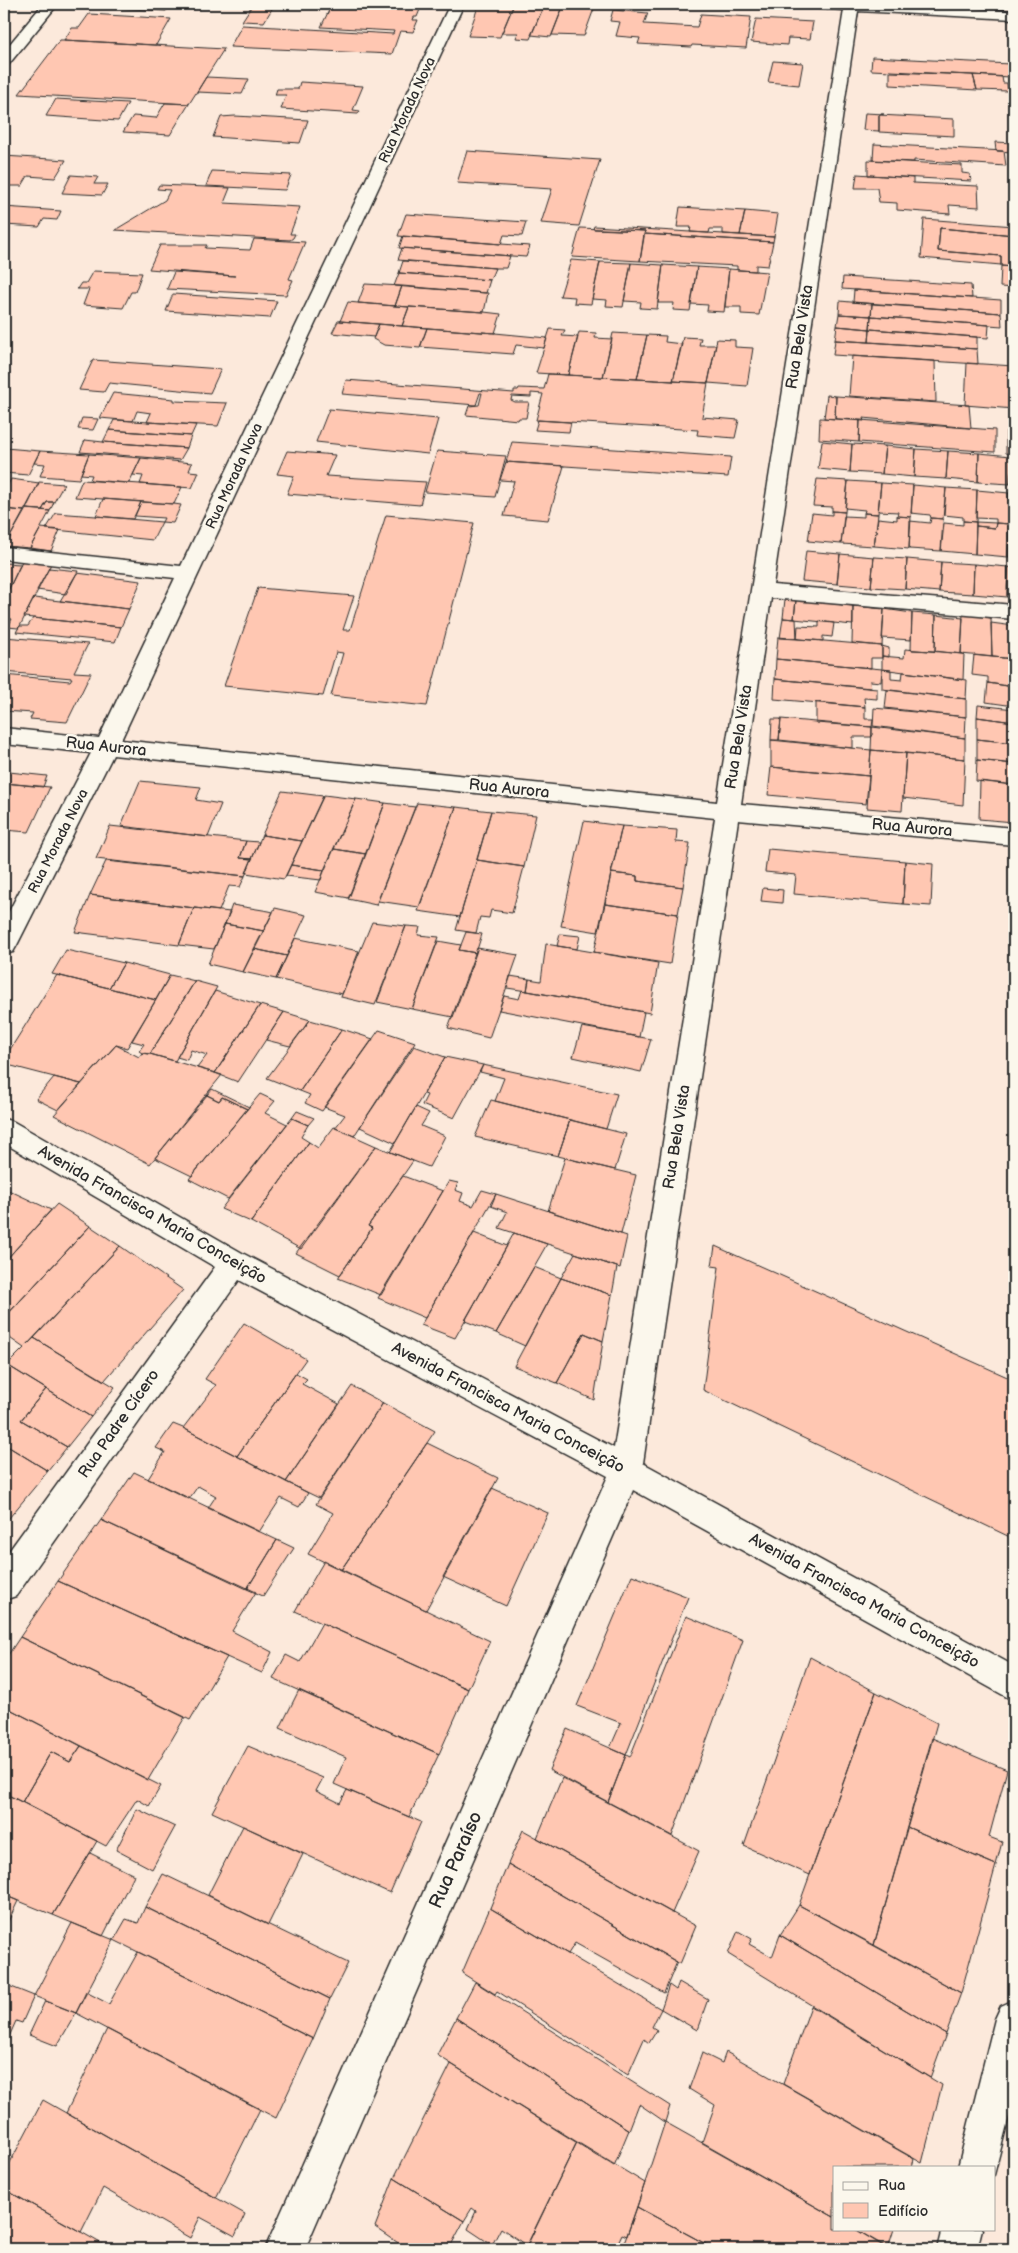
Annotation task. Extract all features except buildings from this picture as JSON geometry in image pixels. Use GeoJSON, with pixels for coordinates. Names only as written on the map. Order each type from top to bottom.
{"type":"FeatureCollection","features":[{"type":"Feature","properties":{"kind":"street"},"geometry":{"type":"LineString","coordinates":[[4,61],[51,4]]}},
{"type":"Feature","properties":{"kind":"street","name":"Rua Morada Nova"},"geometry":{"type":"LineString","coordinates":[[4,945],[106,748],[457,4]]}},
{"type":"Feature","properties":{"kind":"street"},"geometry":{"type":"LineString","coordinates":[[809,4],[1014,15]]}},
{"type":"Feature","properties":{"kind":"street","name":"Rua Bela Vista"},"geometry":{"type":"LineString","coordinates":[[626,1470],[852,5]]}},
{"type":"Feature","properties":{"kind":"street"},"geometry":{"type":"LineString","coordinates":[[4,553],[188,573]]}},
{"type":"Feature","properties":{"kind":"street"},"geometry":{"type":"LineString","coordinates":[[761,592],[1014,612]]}},
{"type":"Feature","properties":{"kind":"street","name":"Rua Aurora"},"geometry":{"type":"LineString","coordinates":[[4,736],[728,811],[1014,837]]}},
{"type":"Feature","properties":{"kind":"street","name":"Avenida Francisca Maria Conceição"},"geometry":{"type":"LineString","coordinates":[[4,1130],[234,1263],[626,1470],[1014,1684]]}},
{"type":"Feature","properties":{"kind":"street","name":"Rua Padre Cícero"},"geometry":{"type":"LineString","coordinates":[[4,1585],[234,1263]]}},
{"type":"Feature","properties":{"kind":"street","name":"Rua Paraíso"},"geometry":{"type":"LineString","coordinates":[[285,2249],[626,1470]]}},
{"type":"Feature","properties":{"kind":"street"},"geometry":{"type":"LineString","coordinates":[[978,2166],[1014,2019]]}},
{"type":"Feature","properties":{"kind":"street"},"geometry":{"type":"LineString","coordinates":[[957,2249],[962,2230]]}}]}
